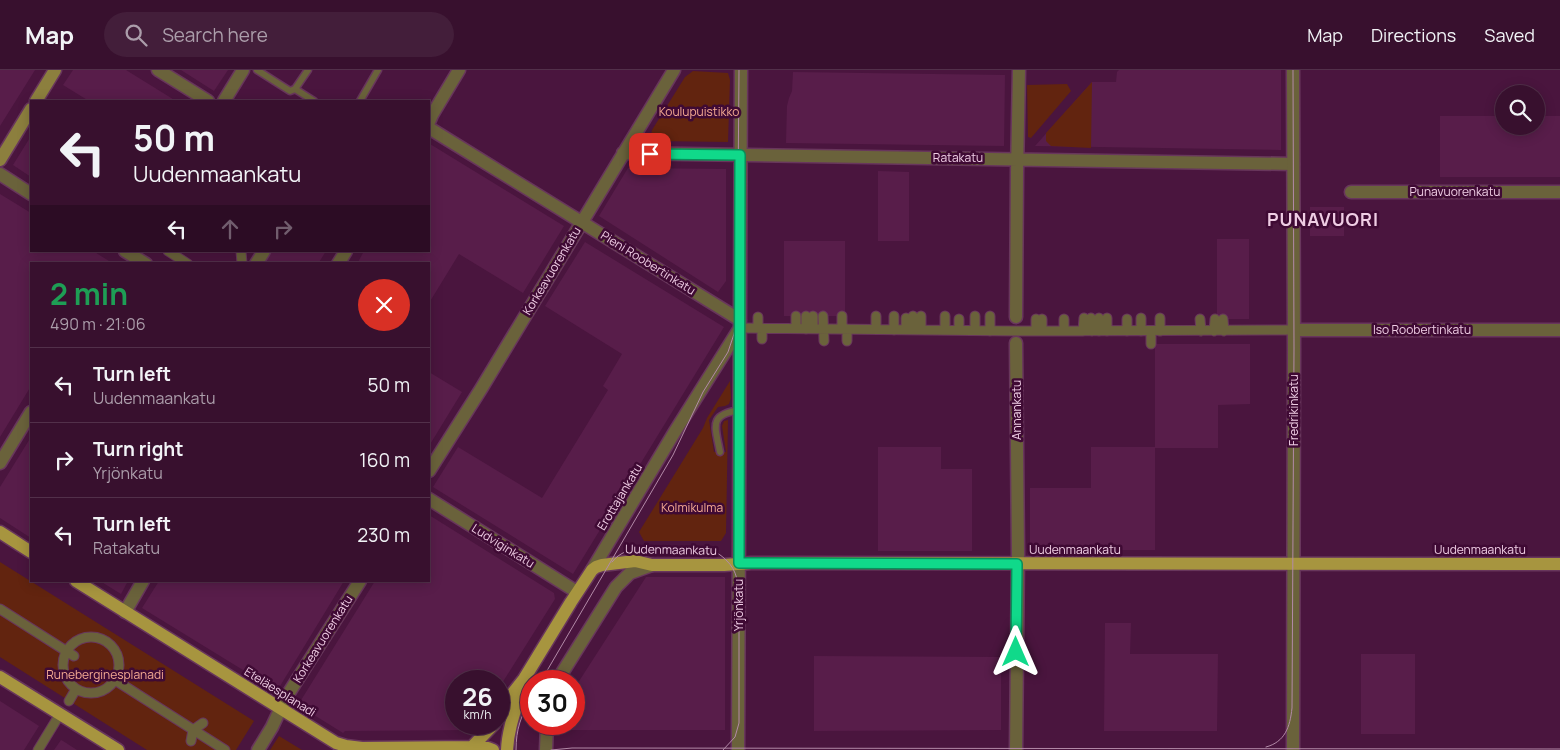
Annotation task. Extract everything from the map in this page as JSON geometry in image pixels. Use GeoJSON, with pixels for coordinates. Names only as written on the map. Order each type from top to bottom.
{"type":"FeatureCollection","features":[{"type":"Feature","properties":{"kind":"main road"},"geometry":{"type":"LineString","coordinates":[[37,100],[55,70]]}},
{"type":"Feature","properties":{"kind":"main road"},"geometry":{"type":"LineString","coordinates":[[0,160],[30,111]]}},
{"type":"Feature","properties":{"kind":"main road"},"geometry":{"type":"LineString","coordinates":[[0,532],[30,551]]}},
{"type":"Feature","properties":{"kind":"main road","name":"Uudenmaankatu"},"geometry":{"type":"LineString","coordinates":[[592,570],[599,566],[635,561],[652,565],[724,565],[739,563],[1560,564]]}},
{"type":"Feature","properties":{"kind":"main road","name":"Erottajankatu"},"geometry":{"type":"LineString","coordinates":[[530,670],[592,570]]}},
{"type":"Feature","properties":{"kind":"main road","name":"Eteläesplanadi"},"geometry":{"type":"LineString","coordinates":[[78,582],[329,739],[346,746],[362,748],[472,747],[493,750]]}},
{"type":"Feature","properties":{"kind":"main road"},"geometry":{"type":"LineString","coordinates":[[0,677],[118,750]]}},
{"type":"Feature","properties":{"kind":"main road","name":"Erottajankatu"},"geometry":{"type":"LineString","coordinates":[[510,697],[520,684]]}},
{"type":"Feature","properties":{"kind":"main road","name":"Erottajankatu"},"geometry":{"type":"LineString","coordinates":[[507,750],[510,724],[520,694]]}},
{"type":"Feature","properties":{"kind":"main road"},"geometry":{"type":"LineString","coordinates":[[472,747],[483,735]]}},
{"type":"Feature","properties":{"kind":"street"},"geometry":{"type":"LineString","coordinates":[[158,70],[206,100]]}},
{"type":"Feature","properties":{"kind":"street"},"geometry":{"type":"LineString","coordinates":[[225,100],[244,70]]}},
{"type":"Feature","properties":{"kind":"street"},"geometry":{"type":"LineString","coordinates":[[430,120],[459,70]]}},
{"type":"Feature","properties":{"kind":"street","name":"Yrjönkatu"},"geometry":{"type":"LineString","coordinates":[[738,750],[740,410],[750,326],[740,155],[741,70]]}},
{"type":"Feature","properties":{"kind":"street","name":"Annankatu"},"geometry":{"type":"LineString","coordinates":[[1016,750],[1016,317],[1019,70]]}},
{"type":"Feature","properties":{"kind":"street","name":"Fredrikinkatu"},"geometry":{"type":"LineString","coordinates":[[1293,70],[1289,330],[1293,564],[1293,750]]}},
{"type":"Feature","properties":{"kind":"street","name":"Korkeavuorenkatu"},"geometry":{"type":"LineString","coordinates":[[430,470],[623,153],[668,72]]}},
{"type":"Feature","properties":{"kind":"street","name":"Pieni Roobertinkatu"},"geometry":{"type":"LineString","coordinates":[[430,129],[750,326]]}},
{"type":"Feature","properties":{"kind":"street","name":"Ratakatu"},"geometry":{"type":"LineString","coordinates":[[623,153],[1293,164]]}},
{"type":"Feature","properties":{"kind":"street"},"geometry":{"type":"LineString","coordinates":[[0,174],[30,193]]}},
{"type":"Feature","properties":{"kind":"street","name":"Punavuorenkatu"},"geometry":{"type":"LineString","coordinates":[[1351,192],[1560,192]]}},
{"type":"Feature","properties":{"kind":"street"},"geometry":{"type":"LineString","coordinates":[[170,252],[185,262]]}},
{"type":"Feature","properties":{"kind":"street"},"geometry":{"type":"LineString","coordinates":[[127,255],[142,262]]}},
{"type":"Feature","properties":{"kind":"street"},"geometry":{"type":"LineString","coordinates":[[750,326],[758,316]]}},
{"type":"Feature","properties":{"kind":"street"},"geometry":{"type":"LineString","coordinates":[[795,316],[795,328]]}},
{"type":"Feature","properties":{"kind":"street"},"geometry":{"type":"LineString","coordinates":[[818,329],[818,316],[818,329],[824,341]]}},
{"type":"Feature","properties":{"kind":"street"},"geometry":{"type":"LineString","coordinates":[[842,316],[850,327],[847,341]]}},
{"type":"Feature","properties":{"kind":"street"},"geometry":{"type":"LineString","coordinates":[[894,316],[894,330]]}},
{"type":"Feature","properties":{"kind":"street"},"geometry":{"type":"LineString","coordinates":[[975,316],[975,330]]}},
{"type":"Feature","properties":{"kind":"street"},"geometry":{"type":"LineString","coordinates":[[990,316],[990,331]]}},
{"type":"Feature","properties":{"kind":"street"},"geometry":{"type":"LineString","coordinates":[[875,317],[876,329]]}},
{"type":"Feature","properties":{"kind":"street"},"geometry":{"type":"LineString","coordinates":[[912,330],[912,317],[912,330]]}},
{"type":"Feature","properties":{"kind":"street"},"geometry":{"type":"LineString","coordinates":[[947,318],[947,330]]}},
{"type":"Feature","properties":{"kind":"street"},"geometry":{"type":"LineString","coordinates":[[1095,331],[1095,318],[1095,331]]}},
{"type":"Feature","properties":{"kind":"street"},"geometry":{"type":"LineString","coordinates":[[1141,318],[1152,331]]}},
{"type":"Feature","properties":{"kind":"street"},"geometry":{"type":"LineString","coordinates":[[1150,344],[1157,318]]}},
{"type":"Feature","properties":{"kind":"street"},"geometry":{"type":"LineString","coordinates":[[1200,318],[1201,331]]}},
{"type":"Feature","properties":{"kind":"street"},"geometry":{"type":"LineString","coordinates":[[934,319],[934,330]]}},
{"type":"Feature","properties":{"kind":"street"},"geometry":{"type":"LineString","coordinates":[[1039,319],[1039,331]]}},
{"type":"Feature","properties":{"kind":"street"},"geometry":{"type":"LineString","coordinates":[[1065,319],[1065,331]]}},
{"type":"Feature","properties":{"kind":"street"},"geometry":{"type":"LineString","coordinates":[[1127,319],[1127,331]]}},
{"type":"Feature","properties":{"kind":"street"},"geometry":{"type":"LineString","coordinates":[[1219,319],[1219,331]]}},
{"type":"Feature","properties":{"kind":"street"},"geometry":{"type":"LineString","coordinates":[[959,320],[959,330]]}},
{"type":"Feature","properties":{"kind":"street"},"geometry":{"type":"LineString","coordinates":[[750,326],[779,324],[795,328],[818,329],[850,327],[894,330],[975,330],[1016,334],[1039,331],[1152,331],[1172,326],[1201,331],[1219,331],[1241,327],[1289,330]]}},
{"type":"Feature","properties":{"kind":"street"},"geometry":{"type":"LineString","coordinates":[[750,326],[762,338]]}},
{"type":"Feature","properties":{"kind":"street","name":"Erottajankatu"},"geometry":{"type":"LineString","coordinates":[[592,570],[674,434],[750,326]]}},
{"type":"Feature","properties":{"kind":"street","name":"Iso Roobertinkatu"},"geometry":{"type":"LineString","coordinates":[[1289,330],[1560,330]]}},
{"type":"Feature","properties":{"kind":"street"},"geometry":{"type":"LineString","coordinates":[[0,463],[30,414]]}},
{"type":"Feature","properties":{"kind":"street","name":"Ludviginkatu"},"geometry":{"type":"LineString","coordinates":[[430,500],[578,592]]}},
{"type":"Feature","properties":{"kind":"street"},"geometry":{"type":"LineString","coordinates":[[564,670],[616,587],[625,576],[652,565]]}},
{"type":"Feature","properties":{"kind":"street"},"geometry":{"type":"LineString","coordinates":[[124,612],[142,582]]}},
{"type":"Feature","properties":{"kind":"street","name":"Korkeavuorenkatu"},"geometry":{"type":"LineString","coordinates":[[258,750],[280,709],[359,582]]}},
{"type":"Feature","properties":{"kind":"street"},"geometry":{"type":"LineString","coordinates":[[0,609],[70,653]]}},
{"type":"Feature","properties":{"kind":"street"},"geometry":{"type":"LineString","coordinates":[[106,641],[111,632]]}},
{"type":"Feature","properties":{"kind":"street"},"geometry":{"type":"LineString","coordinates":[[98,637],[116,650],[120,660],[119,672],[115,680],[106,689],[96,693],[85,693],[76,689],[67,680],[63,669],[64,658],[70,653],[76,640],[98,637]]}},
{"type":"Feature","properties":{"kind":"street"},"geometry":{"type":"LineString","coordinates":[[115,680],[225,750]]}},
{"type":"Feature","properties":{"kind":"street"},"geometry":{"type":"LineString","coordinates":[[69,701],[76,689]]}},
{"type":"Feature","properties":{"kind":"street"},"geometry":{"type":"LineString","coordinates":[[38,750],[60,714]]}},
{"type":"Feature","properties":{"kind":"street"},"geometry":{"type":"LineString","coordinates":[[191,741],[193,730],[203,723]]}},
{"type":"Feature","properties":{"kind":"street"},"geometry":{"type":"LineString","coordinates":[[546,750],[547,735]]}},
{"type":"Feature","properties":{"kind":"lane"},"geometry":{"type":"LineString","coordinates":[[257,70],[290,91],[295,89],[308,70]]}},
{"type":"Feature","properties":{"kind":"lane"},"geometry":{"type":"LineString","coordinates":[[361,100],[378,70]]}},
{"type":"Feature","properties":{"kind":"lane"},"geometry":{"type":"LineString","coordinates":[[295,89],[312,100]]}},
{"type":"Feature","properties":{"kind":"lane"},"geometry":{"type":"LineString","coordinates":[[720,452],[715,425],[717,420],[720,415],[740,410]]}},
{"type":"Feature","properties":{"kind":"shaded area"},"geometry":{"type":"Polygon","coordinates":[[[0,70],[35,70],[0,126],[0,70]]]}},
{"type":"Feature","properties":{"kind":"shaded area"},"geometry":{"type":"Polygon","coordinates":[[[73,70],[126,70],[174,100],[87,100],[63,85],[73,70]]]}},
{"type":"Feature","properties":{"kind":"shaded area"},"geometry":{"type":"Polygon","coordinates":[[[181,70],[228,70],[214,91],[181,70]]]}},
{"type":"Feature","properties":{"kind":"shaded area"},"geometry":{"type":"Polygon","coordinates":[[[1119,70],[1281,70],[1281,150],[1035,146],[1092,82],[1116,82],[1119,70]]]}},
{"type":"Feature","properties":{"kind":"shaded area"},"geometry":{"type":"Polygon","coordinates":[[[793,72],[1005,75],[1004,146],[786,143],[787,106],[792,91],[793,72]]]}},
{"type":"Feature","properties":{"kind":"shaded area"},"geometry":{"type":"Polygon","coordinates":[[[1440,116],[1495,116],[1495,135],[1545,135],[1545,116],[1560,116],[1560,177],[1440,177],[1440,116]]]}},
{"type":"Feature","properties":{"kind":"shaded area"},"geometry":{"type":"Polygon","coordinates":[[[30,138],[30,176],[13,165],[30,138]]]}},
{"type":"Feature","properties":{"kind":"shaded area"},"geometry":{"type":"Polygon","coordinates":[[[430,144],[564,226],[523,293],[459,254],[430,301],[430,262],[358,262],[363,252],[430,252],[430,144]]]}},
{"type":"Feature","properties":{"kind":"shaded area"},"geometry":{"type":"Polygon","coordinates":[[[628,168],[726,169],[726,281],[718,292],[599,216],[628,168]]]}},
{"type":"Feature","properties":{"kind":"shaded area"},"geometry":{"type":"Polygon","coordinates":[[[878,171],[909,172],[909,241],[878,241],[878,171]]]}},
{"type":"Feature","properties":{"kind":"shaded area"},"geometry":{"type":"Polygon","coordinates":[[[0,194],[30,212],[30,252],[95,252],[109,261],[30,262],[30,388],[0,437],[0,194]]]}},
{"type":"Feature","properties":{"kind":"shaded area"},"geometry":{"type":"Polygon","coordinates":[[[1310,207],[1344,207],[1344,236],[1310,236],[1310,207]]]}},
{"type":"Feature","properties":{"kind":"shaded area"},"geometry":{"type":"Polygon","coordinates":[[[1217,239],[1249,239],[1249,319],[1217,319],[1217,239]]]}},
{"type":"Feature","properties":{"kind":"shaded area"},"geometry":{"type":"Polygon","coordinates":[[[784,241],[845,241],[845,316],[784,316],[784,241]]]}},
{"type":"Feature","properties":{"kind":"shaded area"},"geometry":{"type":"Polygon","coordinates":[[[585,242],[724,327],[573,574],[433,487],[458,447],[542,498],[608,390],[603,386],[622,354],[545,306],[585,242]]]}},
{"type":"Feature","properties":{"kind":"shaded area"},"geometry":{"type":"Polygon","coordinates":[[[263,252],[325,252],[319,262],[257,262],[263,252]]]}},
{"type":"Feature","properties":{"kind":"shaded area"},"geometry":{"type":"Polygon","coordinates":[[[1155,344],[1250,344],[1250,404],[1218,405],[1218,448],[1155,448],[1155,550],[1030,550],[1030,488],[1091,488],[1091,447],[1155,447],[1155,344]]]}},
{"type":"Feature","properties":{"kind":"shaded area"},"geometry":{"type":"Polygon","coordinates":[[[430,373],[462,392],[430,444],[430,373]]]}},
{"type":"Feature","properties":{"kind":"shaded area"},"geometry":{"type":"Polygon","coordinates":[[[30,439],[30,537],[0,518],[0,487],[30,439]]]}},
{"type":"Feature","properties":{"kind":"shaded area"},"geometry":{"type":"Polygon","coordinates":[[[878,447],[941,447],[941,469],[972,469],[972,551],[878,551],[878,447]]]}},
{"type":"Feature","properties":{"kind":"shaded area"},"geometry":{"type":"Polygon","coordinates":[[[430,516],[554,593],[555,599],[510,671],[445,670],[445,730],[345,731],[343,733],[298,705],[374,582],[430,582],[430,516]]]}},
{"type":"Feature","properties":{"kind":"shaded area"},"geometry":{"type":"Polygon","coordinates":[[[646,577],[725,577],[725,730],[585,730],[585,672],[646,577]]]}},
{"type":"Feature","properties":{"kind":"shaded area"},"geometry":{"type":"Polygon","coordinates":[[[102,582],[127,582],[121,594],[102,582]]]}},
{"type":"Feature","properties":{"kind":"shaded area"},"geometry":{"type":"Polygon","coordinates":[[[158,582],[343,582],[277,691],[142,608],[158,582]]]}},
{"type":"Feature","properties":{"kind":"shaded area"},"geometry":{"type":"Polygon","coordinates":[[[1105,623],[1131,623],[1130,654],[1218,654],[1217,731],[1104,731],[1105,623]]]}},
{"type":"Feature","properties":{"kind":"shaded area"},"geometry":{"type":"Polygon","coordinates":[[[1361,654],[1415,654],[1415,734],[1361,734],[1361,654]]]}},
{"type":"Feature","properties":{"kind":"shaded area"},"geometry":{"type":"Polygon","coordinates":[[[814,656],[1001,657],[1001,730],[814,731],[814,656]]]}},
{"type":"Feature","properties":{"kind":"shaded area"},"geometry":{"type":"Polygon","coordinates":[[[0,701],[39,726],[24,750],[0,750],[0,701]]]}},
{"type":"Feature","properties":{"kind":"shaded area"},"geometry":{"type":"Polygon","coordinates":[[[61,740],[63,741],[77,750],[54,750],[61,740]]]}},
{"type":"Feature","properties":{"kind":"green space","name":"Koulupuistikko"},"geometry":{"type":"Polygon","coordinates":[[[693,71],[728,73],[730,80],[728,142],[656,141],[651,135],[652,130],[685,77],[693,71]]]}},
{"type":"Feature","properties":{"kind":"green space"},"geometry":{"type":"Polygon","coordinates":[[[1092,82],[1091,148],[1051,146],[1046,141],[1046,133],[1092,82]]]}},
{"type":"Feature","properties":{"kind":"green space"},"geometry":{"type":"Polygon","coordinates":[[[1067,84],[1071,91],[1031,138],[1028,137],[1027,85],[1067,84]]]}},
{"type":"Feature","properties":{"kind":"green space","name":"Kolmikulma"},"geometry":{"type":"Polygon","coordinates":[[[730,381],[731,398],[729,404],[718,407],[709,420],[714,452],[726,452],[722,426],[724,421],[728,420],[726,533],[721,541],[644,541],[639,532],[730,381]]]}},
{"type":"Feature","properties":{"kind":"green space","name":"Runeberginesplanadi"},"geometry":{"type":"Polygon","coordinates":[[[0,562],[254,721],[236,750],[147,750],[0,657],[0,562]]]}},
{"type":"Feature","properties":{"kind":"green space"},"geometry":{"type":"Polygon","coordinates":[[[279,736],[302,750],[270,750],[279,736]]]}},
{"type":"Feature","properties":{"kind":"tram line"},"geometry":{"type":"LineString","coordinates":[[547,670],[673,455],[703,392],[728,352],[734,334],[737,318],[739,70]]}},
{"type":"Feature","properties":{"kind":"tram line"},"geometry":{"type":"LineString","coordinates":[[1266,747],[1278,741],[1285,733],[1290,721],[1292,708],[1293,70]]}},
{"type":"Feature","properties":{"kind":"tram line"},"geometry":{"type":"LineString","coordinates":[[612,562],[628,551],[656,548],[693,548],[716,552],[733,569],[737,578],[739,599],[739,723],[735,737],[723,750]]}},
{"type":"Feature","properties":{"kind":"tram line"},"geometry":{"type":"LineString","coordinates":[[516,750],[520,723]]}},
{"type":"Feature","properties":{"kind":"tram line"},"geometry":{"type":"LineString","coordinates":[[551,750],[572,748],[1560,749]]}},
{"type":"Feature","properties":{"kind":"district","name":"PUNAVUORI"},"geometry":{"type":"Point","coordinates":[1323,220]}},
{"type":"Feature","properties":{"kind":"route"},"geometry":{"type":"LineString","coordinates":[[650,154],[740,155],[739,563],[1017,564],[1016,652]]}}]}
